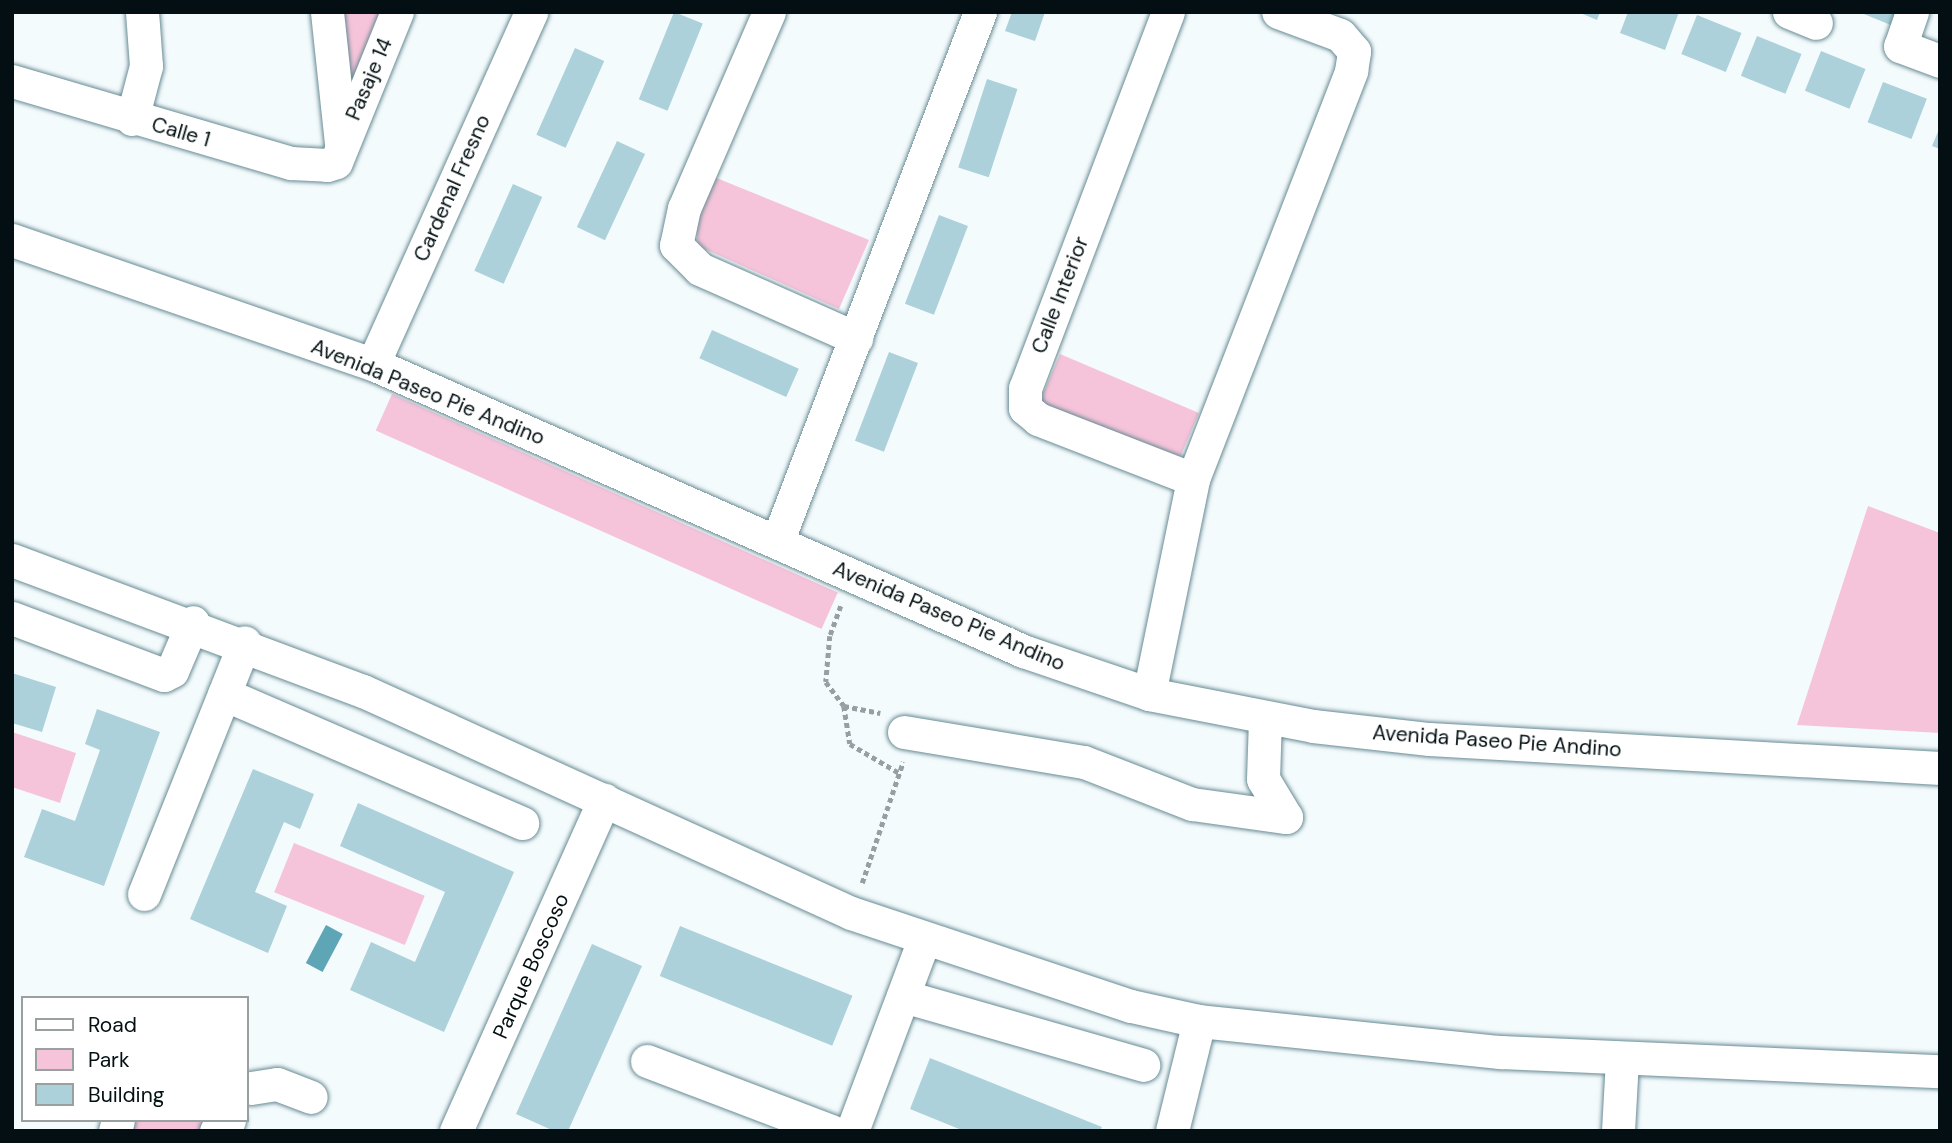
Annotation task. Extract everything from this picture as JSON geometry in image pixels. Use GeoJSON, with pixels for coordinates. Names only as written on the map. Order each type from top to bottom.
{"type":"FeatureCollection","features":[{"type":"Feature","properties":{"kind":"street"},"geometry":{"type":"LineString","coordinates":[[132,119],[146,65],[142,12]]}},
{"type":"Feature","properties":{"kind":"street"},"geometry":{"type":"LineString","coordinates":[[327,12],[341,147]]}},
{"type":"Feature","properties":{"kind":"street","name":"Pasaje 14"},"geometry":{"type":"LineString","coordinates":[[341,147],[397,12]]}},
{"type":"Feature","properties":{"kind":"street","name":"Cardenal Fresno"},"geometry":{"type":"LineString","coordinates":[[373,364],[531,12]]}},
{"type":"Feature","properties":{"kind":"street"},"geometry":{"type":"LineString","coordinates":[[769,12],[684,208],[676,245],[701,269],[856,338]]}},
{"type":"Feature","properties":{"kind":"street"},"geometry":{"type":"LineString","coordinates":[[777,542],[980,12]]}},
{"type":"Feature","properties":{"kind":"street","name":"Calle Interior"},"geometry":{"type":"LineString","coordinates":[[1168,12],[1025,388],[1024,408],[1038,419],[1193,479]]}},
{"type":"Feature","properties":{"kind":"street"},"geometry":{"type":"LineString","coordinates":[[1149,694],[1193,479],[1351,71],[1354,51],[1340,35],[1278,12]]}},
{"type":"Feature","properties":{"kind":"street"},"geometry":{"type":"LineString","coordinates":[[1912,12],[1900,46],[1940,61]]}},
{"type":"Feature","properties":{"kind":"street","name":"Calle 1"},"geometry":{"type":"LineString","coordinates":[[12,81],[132,119],[304,166],[336,162],[341,147]]}},
{"type":"Feature","properties":{"kind":"street","name":"Avenida Paseo Pie Andino"},"geometry":{"type":"LineString","coordinates":[[12,240],[373,364],[1023,651],[1149,694],[1265,718],[1429,739],[1940,768]]}},
{"type":"Feature","properties":{"kind":"street"},"geometry":{"type":"LineString","coordinates":[[12,559],[245,642],[604,800],[851,913],[1064,987],[1199,1021],[1622,1059],[1940,1071]]}},
{"type":"Feature","properties":{"kind":"street"},"geometry":{"type":"LineString","coordinates":[[12,618],[164,675],[172,671],[193,622]]}},
{"type":"Feature","properties":{"kind":"street"},"geometry":{"type":"LineString","coordinates":[[144,894],[245,642]]}},
{"type":"Feature","properties":{"kind":"street"},"geometry":{"type":"LineString","coordinates":[[224,694],[522,823]]}},
{"type":"Feature","properties":{"kind":"street"},"geometry":{"type":"LineString","coordinates":[[904,732],[1084,762],[1192,804],[1286,817],[1263,779],[1265,718]]}},
{"type":"Feature","properties":{"kind":"street","name":"Parque Boscoso"},"geometry":{"type":"LineString","coordinates":[[456,1131],[604,800]]}},
{"type":"Feature","properties":{"kind":"street"},"geometry":{"type":"LineString","coordinates":[[852,1131],[924,939]]}},
{"type":"Feature","properties":{"kind":"street"},"geometry":{"type":"LineString","coordinates":[[903,996],[1143,1065]]}},
{"type":"Feature","properties":{"kind":"street"},"geometry":{"type":"LineString","coordinates":[[1172,1131],[1199,1021]]}},
{"type":"Feature","properties":{"kind":"street"},"geometry":{"type":"LineString","coordinates":[[1618,1131],[1622,1059]]}},
{"type":"Feature","properties":{"kind":"street"},"geometry":{"type":"LineString","coordinates":[[647,1061],[831,1131]]}},
{"type":"Feature","properties":{"kind":"street"},"geometry":{"type":"LineString","coordinates":[[248,1089],[277,1084],[311,1097]]}},
{"type":"Feature","properties":{"kind":"path"},"geometry":{"type":"LineString","coordinates":[[853,578],[830,636],[827,682],[844,706],[850,744],[901,774]]}},
{"type":"Feature","properties":{"kind":"path"},"geometry":{"type":"LineString","coordinates":[[851,913],[896,794]]}},
{"type":"Feature","properties":{"kind":"green space"},"geometry":{"type":"Polygon","coordinates":[[[337,12],[381,12],[349,87],[337,12]]]}},
{"type":"Feature","properties":{"kind":"green space"},"geometry":{"type":"Polygon","coordinates":[[[714,177],[869,240],[839,309],[698,246],[696,218],[714,177]]]}},
{"type":"Feature","properties":{"kind":"green space"},"geometry":{"type":"Polygon","coordinates":[[[1060,354],[1199,413],[1179,461],[1040,402],[1060,354]]]}},
{"type":"Feature","properties":{"kind":"green space"},"geometry":{"type":"Polygon","coordinates":[[[392,394],[838,592],[822,629],[376,431],[392,394]]]}},
{"type":"Feature","properties":{"kind":"green space"},"geometry":{"type":"Polygon","coordinates":[[[1868,506],[1940,533],[1940,733],[1797,725],[1868,506]]]}},
{"type":"Feature","properties":{"kind":"green space"},"geometry":{"type":"Polygon","coordinates":[[[12,732],[76,753],[60,803],[12,787],[12,732]]]}},
{"type":"Feature","properties":{"kind":"green space"},"geometry":{"type":"Polygon","coordinates":[[[294,843],[425,896],[405,945],[274,892],[294,843]]]}},
{"type":"Feature","properties":{"kind":"green space"},"geometry":{"type":"Polygon","coordinates":[[[128,1122],[215,1122],[203,1131],[126,1131],[128,1122]]]}},
{"type":"Feature","properties":{"kind":"water"},"geometry":{"type":"Polygon","coordinates":[[[326,925],[343,934],[323,972],[306,963],[326,925]]]}},
{"type":"Feature","properties":{"kind":"building"},"geometry":{"type":"Polygon","coordinates":[[[674,12],[703,24],[668,111],[639,99],[674,12]]]}},
{"type":"Feature","properties":{"kind":"building"},"geometry":{"type":"Polygon","coordinates":[[[1012,12],[1045,12],[1035,41],[1005,31],[1012,12]]]}},
{"type":"Feature","properties":{"kind":"building"},"geometry":{"type":"Polygon","coordinates":[[[1578,12],[1600,12],[1597,20],[1578,12]]]}},
{"type":"Feature","properties":{"kind":"building"},"geometry":{"type":"Polygon","coordinates":[[[1628,12],[1679,12],[1665,50],[1620,33],[1628,12]]]}},
{"type":"Feature","properties":{"kind":"building"},"geometry":{"type":"Polygon","coordinates":[[[1859,12],[1903,12],[1898,28],[1859,12]]]}},
{"type":"Feature","properties":{"kind":"building"},"geometry":{"type":"Polygon","coordinates":[[[1697,15],[1742,33],[1726,72],[1681,54],[1697,15]]]}},
{"type":"Feature","properties":{"kind":"building"},"geometry":{"type":"Polygon","coordinates":[[[1757,36],[1802,54],[1785,94],[1741,76],[1757,36]]]}},
{"type":"Feature","properties":{"kind":"building"},"geometry":{"type":"Polygon","coordinates":[[[575,48],[604,61],[566,148],[536,135],[575,48]]]}},
{"type":"Feature","properties":{"kind":"building"},"geometry":{"type":"Polygon","coordinates":[[[1821,51],[1866,69],[1849,109],[1805,91],[1821,51]]]}},
{"type":"Feature","properties":{"kind":"building"},"geometry":{"type":"Polygon","coordinates":[[[987,79],[1017,89],[989,177],[958,167],[987,79]]]}},
{"type":"Feature","properties":{"kind":"building"},"geometry":{"type":"Polygon","coordinates":[[[1883,82],[1927,99],[1911,139],[1868,122],[1883,82]]]}},
{"type":"Feature","properties":{"kind":"building"},"geometry":{"type":"Polygon","coordinates":[[[1940,127],[1940,149],[1932,146],[1940,127]]]}},
{"type":"Feature","properties":{"kind":"building"},"geometry":{"type":"Polygon","coordinates":[[[617,141],[645,154],[605,240],[577,227],[617,141]]]}},
{"type":"Feature","properties":{"kind":"building"},"geometry":{"type":"Polygon","coordinates":[[[513,184],[542,197],[504,284],[474,271],[513,184]]]}},
{"type":"Feature","properties":{"kind":"building"},"geometry":{"type":"Polygon","coordinates":[[[939,215],[968,226],[934,315],[905,304],[939,215]]]}},
{"type":"Feature","properties":{"kind":"building"},"geometry":{"type":"Polygon","coordinates":[[[712,330],[799,369],[786,397],[699,358],[712,330]]]}},
{"type":"Feature","properties":{"kind":"building"},"geometry":{"type":"Polygon","coordinates":[[[889,352],[918,363],[884,452],[855,441],[889,352]]]}},
{"type":"Feature","properties":{"kind":"building"},"geometry":{"type":"Polygon","coordinates":[[[12,673],[56,687],[42,732],[12,723],[12,673]]]}},
{"type":"Feature","properties":{"kind":"building"},"geometry":{"type":"Polygon","coordinates":[[[97,709],[160,732],[104,886],[24,857],[42,809],[75,821],[100,750],[85,744],[97,709]]]}},
{"type":"Feature","properties":{"kind":"building"},"geometry":{"type":"Polygon","coordinates":[[[253,769],[314,794],[300,829],[284,822],[255,892],[287,906],[268,953],[190,919],[253,769]]]}},
{"type":"Feature","properties":{"kind":"building"},"geometry":{"type":"Polygon","coordinates":[[[358,803],[514,872],[444,1032],[350,990],[371,942],[415,962],[445,892],[340,846],[358,803]]]}},
{"type":"Feature","properties":{"kind":"building"},"geometry":{"type":"Polygon","coordinates":[[[680,926],[852,996],[832,1046],[660,976],[680,926]]]}},
{"type":"Feature","properties":{"kind":"building"},"geometry":{"type":"Polygon","coordinates":[[[592,944],[642,966],[568,1131],[554,1131],[516,1114],[592,944]]]}},
{"type":"Feature","properties":{"kind":"building"},"geometry":{"type":"Polygon","coordinates":[[[930,1058],[1102,1127],[1100,1131],[964,1131],[910,1109],[930,1058]]]}}]}
